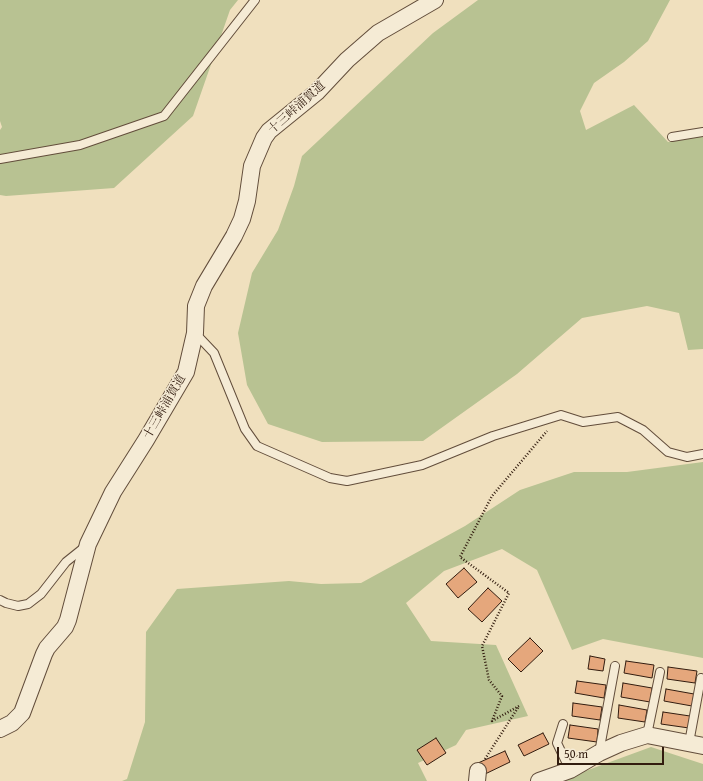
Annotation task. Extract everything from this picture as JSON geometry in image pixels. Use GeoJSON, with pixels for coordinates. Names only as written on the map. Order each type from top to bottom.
{"type":"FeatureCollection","features":[{"type":"Feature","properties":{"kind":"street","name":"十三峠浦賀道"},"geometry":{"type":"LineString","coordinates":[[0,729],[12,723],[22,712],[47,648],[65,627],[68,620],[88,544],[113,492],[186,372],[195,333],[196,306],[204,286],[234,236],[242,219],[247,201],[252,166],[264,138],[269,132],[317,92],[346,60],[378,33],[435,0]]}},
{"type":"Feature","properties":{"kind":"street"},"geometry":{"type":"LineString","coordinates":[[539,781],[570,770],[599,753],[621,743],[647,735],[696,745]]}},
{"type":"Feature","properties":{"kind":"lane"},"geometry":{"type":"LineString","coordinates":[[0,159],[80,145],[164,116],[255,0]]}},
{"type":"Feature","properties":{"kind":"lane"},"geometry":{"type":"LineString","coordinates":[[672,137],[703,132]]}},
{"type":"Feature","properties":{"kind":"lane"},"geometry":{"type":"LineString","coordinates":[[195,333],[214,353],[245,429],[257,446],[330,478],[347,481],[422,465],[493,436],[561,415],[583,422],[618,417],[644,430],[668,452],[687,457],[703,454]]}},
{"type":"Feature","properties":{"kind":"lane"},"geometry":{"type":"LineString","coordinates":[[0,600],[18,606],[28,604],[41,594],[66,562],[88,544]]}},
{"type":"Feature","properties":{"kind":"lane"},"geometry":{"type":"LineString","coordinates":[[599,753],[615,666]]}},
{"type":"Feature","properties":{"kind":"lane"},"geometry":{"type":"LineString","coordinates":[[647,735],[660,672]]}},
{"type":"Feature","properties":{"kind":"lane"},"geometry":{"type":"LineString","coordinates":[[696,745],[701,678]]}},
{"type":"Feature","properties":{"kind":"lane"},"geometry":{"type":"LineString","coordinates":[[563,724],[556,744],[570,770]]}},
{"type":"Feature","properties":{"kind":"path"},"geometry":{"type":"LineString","coordinates":[[477,776],[519,706],[492,721],[502,696],[489,680],[482,646],[509,592],[460,557],[492,496],[561,415]]}},
{"type":"Feature","properties":{"kind":"green space"},"geometry":{"type":"Polygon","coordinates":[[[0,0],[238,0],[230,10],[193,116],[114,188],[6,196],[0,195],[0,130],[2,127],[0,121],[0,0]]]}},
{"type":"Feature","properties":{"kind":"green space"},"geometry":{"type":"Polygon","coordinates":[[[478,0],[670,0],[648,41],[624,62],[594,83],[580,111],[586,130],[634,105],[668,142],[703,136],[703,349],[688,350],[679,313],[647,306],[582,318],[517,374],[423,441],[322,442],[268,424],[247,385],[238,333],[252,273],[278,230],[294,186],[302,156],[433,33],[478,0]]]}},
{"type":"Feature","properties":{"kind":"green space"},"geometry":{"type":"Polygon","coordinates":[[[703,462],[703,658],[603,639],[572,650],[537,570],[502,549],[444,571],[406,603],[431,641],[496,645],[528,716],[466,730],[456,745],[418,763],[427,781],[122,781],[127,779],[145,722],[146,632],[177,589],[289,581],[321,584],[361,583],[465,526],[520,490],[574,472],[627,472],[703,462]]]}},
{"type":"Feature","properties":{"kind":"green space"},"geometry":{"type":"Polygon","coordinates":[[[651,747],[703,764],[703,781],[558,781],[651,747]]]}},
{"type":"Feature","properties":{"kind":"building"},"geometry":{"type":"Polygon","coordinates":[[[464,568],[477,582],[458,598],[446,584],[464,568]]]}},
{"type":"Feature","properties":{"kind":"building"},"geometry":{"type":"Polygon","coordinates":[[[488,588],[502,601],[482,622],[468,609],[488,588]]]}},
{"type":"Feature","properties":{"kind":"building"},"geometry":{"type":"Polygon","coordinates":[[[530,638],[543,651],[521,672],[508,659],[530,638]]]}},
{"type":"Feature","properties":{"kind":"building"},"geometry":{"type":"Polygon","coordinates":[[[590,656],[605,659],[603,671],[588,669],[590,656]]]}},
{"type":"Feature","properties":{"kind":"building"},"geometry":{"type":"Polygon","coordinates":[[[626,661],[654,665],[652,678],[624,673],[626,661]]]}},
{"type":"Feature","properties":{"kind":"building"},"geometry":{"type":"Polygon","coordinates":[[[668,667],[697,671],[695,683],[667,679],[668,667]]]}},
{"type":"Feature","properties":{"kind":"building"},"geometry":{"type":"Polygon","coordinates":[[[577,681],[606,685],[604,698],[575,693],[577,681]]]}},
{"type":"Feature","properties":{"kind":"building"},"geometry":{"type":"Polygon","coordinates":[[[623,683],[652,688],[650,702],[621,697],[623,683]]]}},
{"type":"Feature","properties":{"kind":"building"},"geometry":{"type":"Polygon","coordinates":[[[666,689],[694,694],[692,706],[664,701],[666,689]]]}},
{"type":"Feature","properties":{"kind":"building"},"geometry":{"type":"Polygon","coordinates":[[[573,703],[602,707],[600,720],[572,716],[573,703]]]}},
{"type":"Feature","properties":{"kind":"building"},"geometry":{"type":"Polygon","coordinates":[[[619,705],[647,710],[645,722],[618,718],[619,705]]]}},
{"type":"Feature","properties":{"kind":"building"},"geometry":{"type":"Polygon","coordinates":[[[663,712],[690,716],[689,728],[661,724],[663,712]]]}},
{"type":"Feature","properties":{"kind":"building"},"geometry":{"type":"Polygon","coordinates":[[[570,725],[598,729],[597,742],[568,738],[570,725]]]}},
{"type":"Feature","properties":{"kind":"building"},"geometry":{"type":"Polygon","coordinates":[[[543,733],[549,744],[524,756],[518,745],[543,733]]]}},
{"type":"Feature","properties":{"kind":"building"},"geometry":{"type":"Polygon","coordinates":[[[436,738],[446,753],[427,765],[417,750],[436,738]]]}},
{"type":"Feature","properties":{"kind":"building"},"geometry":{"type":"Polygon","coordinates":[[[505,751],[510,762],[483,775],[478,763],[505,751]]]}}]}
